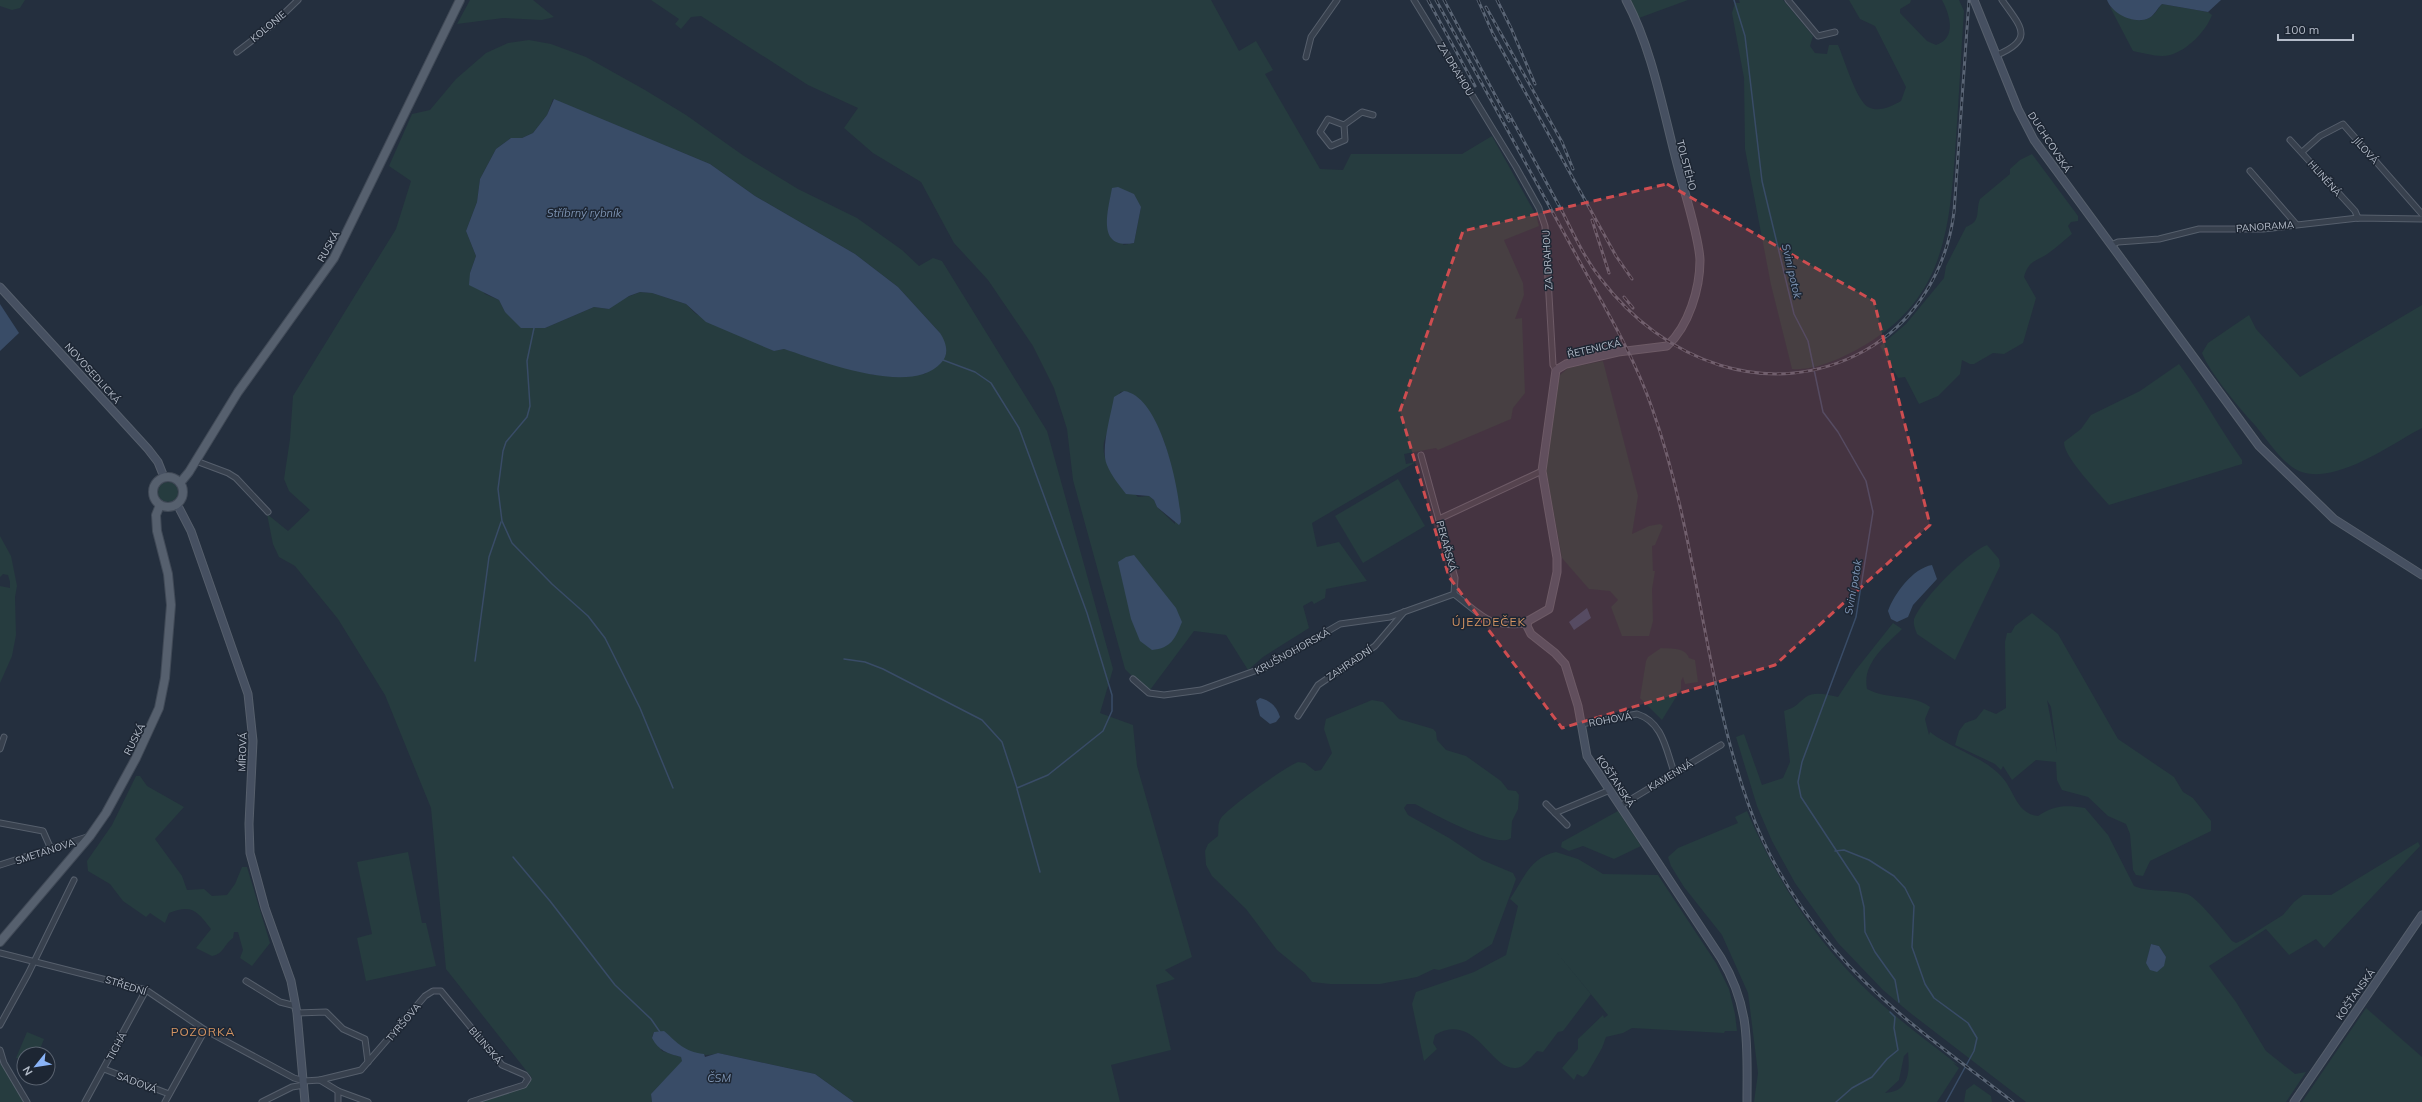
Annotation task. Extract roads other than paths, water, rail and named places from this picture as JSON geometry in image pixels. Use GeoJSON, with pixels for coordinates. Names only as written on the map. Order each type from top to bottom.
{"type":"FeatureCollection","features":[{"type":"Feature","properties":{"kind":"main road","name":"RUSKÁ"},"geometry":{"type":"LineString","coordinates":[[180,483],[196,461],[238,392],[334,258],[460,0]]}},
{"type":"Feature","properties":{"kind":"main road"},"geometry":{"type":"LineString","coordinates":[[164,477],[173,478],[180,483],[183,496],[177,504],[168,507],[160,505],[153,492],[156,483],[164,477]]}},
{"type":"Feature","properties":{"kind":"main road","name":"RUSKÁ"},"geometry":{"type":"LineString","coordinates":[[0,942],[90,836],[106,813],[147,736],[163,692],[171,605],[168,574],[157,531],[156,516],[160,505]]}},
{"type":"Feature","properties":{"kind":"street","name":"KOLONIE"},"geometry":{"type":"LineString","coordinates":[[237,52],[271,26],[298,0]]}},
{"type":"Feature","properties":{"kind":"street"},"geometry":{"type":"LineString","coordinates":[[1306,57],[1311,37],[1338,0]]}},
{"type":"Feature","properties":{"kind":"street","name":"ZA DRAHOU"},"geometry":{"type":"LineString","coordinates":[[1414,0],[1499,138],[1544,220],[1553,365],[1556,370]]}},
{"type":"Feature","properties":{"kind":"street","name":"TOLSTÉHO"},"geometry":{"type":"LineString","coordinates":[[1626,0],[1641,30],[1689,207],[1700,258],[1697,284],[1692,302],[1675,336],[1667,346]]}},
{"type":"Feature","properties":{"kind":"street"},"geometry":{"type":"LineString","coordinates":[[1788,0],[1818,36],[1835,32]]}},
{"type":"Feature","properties":{"kind":"street","name":"DUCHCOVSKÁ"},"geometry":{"type":"LineString","coordinates":[[1974,0],[2018,109],[2030,133],[2242,425],[2269,457],[2334,519],[2422,576]]}},
{"type":"Feature","properties":{"kind":"street"},"geometry":{"type":"LineString","coordinates":[[1997,55],[2017,44],[2021,37],[2020,27],[2002,0]]}},
{"type":"Feature","properties":{"kind":"street"},"geometry":{"type":"LineString","coordinates":[[1344,124],[1362,112],[1373,115]]}},
{"type":"Feature","properties":{"kind":"street"},"geometry":{"type":"LineString","coordinates":[[1328,119],[1344,124],[1344,140],[1331,146],[1320,132],[1328,119]]}},
{"type":"Feature","properties":{"kind":"street","name":"JÍLOVÁ"},"geometry":{"type":"LineString","coordinates":[[2302,152],[2320,136],[2343,124],[2422,214]]}},
{"type":"Feature","properties":{"kind":"street","name":"HLINĚNÁ"},"geometry":{"type":"LineString","coordinates":[[2290,140],[2355,211],[2358,218]]}},
{"type":"Feature","properties":{"kind":"street"},"geometry":{"type":"LineString","coordinates":[[2250,171],[2296,224]]}},
{"type":"Feature","properties":{"kind":"street","name":"PANORAMA"},"geometry":{"type":"LineString","coordinates":[[2111,245],[2118,242],[2164,238],[2199,229],[2263,229],[2358,218],[2422,219]]}},
{"type":"Feature","properties":{"kind":"street","name":"NOVOSEDLICKÁ"},"geometry":{"type":"LineString","coordinates":[[0,287],[148,449],[160,464],[164,477]]}},
{"type":"Feature","properties":{"kind":"street","name":"ŘETENICKÁ"},"geometry":{"type":"LineString","coordinates":[[1556,370],[1566,364],[1618,352],[1667,346]]}},
{"type":"Feature","properties":{"kind":"street"},"geometry":{"type":"LineString","coordinates":[[1454,594],[1492,623],[1504,626],[1527,624],[1529,620],[1545,613],[1550,608],[1558,560],[1542,471],[1556,370]]}},
{"type":"Feature","properties":{"kind":"street","name":"PEKAŘSKÁ"},"geometry":{"type":"LineString","coordinates":[[1421,455],[1456,578],[1454,594]]}},
{"type":"Feature","properties":{"kind":"street"},"geometry":{"type":"LineString","coordinates":[[196,461],[236,478],[268,512]]}},
{"type":"Feature","properties":{"kind":"street"},"geometry":{"type":"LineString","coordinates":[[1439,519],[1542,471]]}},
{"type":"Feature","properties":{"kind":"street","name":"MÍROVÁ"},"geometry":{"type":"LineString","coordinates":[[177,504],[191,531],[248,694],[253,741],[249,824],[250,853],[263,903],[289,973],[296,1009],[305,1102]]}},
{"type":"Feature","properties":{"kind":"street","name":"KRUŠNOHORSKÁ"},"geometry":{"type":"LineString","coordinates":[[1133,679],[1149,693],[1164,695],[1201,690],[1266,667],[1340,624],[1390,617],[1454,594]]}},
{"type":"Feature","properties":{"kind":"street","name":"ZAHRADNÍ"},"geometry":{"type":"LineString","coordinates":[[1298,716],[1318,685],[1374,646],[1404,612]]}},
{"type":"Feature","properties":{"kind":"street","name":"KOŠŤANSKÁ"},"geometry":{"type":"LineString","coordinates":[[1527,624],[1531,634],[1557,655],[1566,668],[1581,724],[1587,756],[1721,958],[1736,987],[1746,1028],[1747,1102]]}},
{"type":"Feature","properties":{"kind":"street","name":"ROHOVÁ"},"geometry":{"type":"LineString","coordinates":[[1581,724],[1637,714],[1642,715],[1660,729],[1674,772]]}},
{"type":"Feature","properties":{"kind":"street"},"geometry":{"type":"LineString","coordinates":[[1,746],[4,737]]}},
{"type":"Feature","properties":{"kind":"street","name":"KAMENNÁ"},"geometry":{"type":"LineString","coordinates":[[1620,806],[1721,745]]}},
{"type":"Feature","properties":{"kind":"street"},"geometry":{"type":"LineString","coordinates":[[1555,813],[1610,790]]}},
{"type":"Feature","properties":{"kind":"street"},"geometry":{"type":"LineString","coordinates":[[1546,804],[1567,825]]}},
{"type":"Feature","properties":{"kind":"street"},"geometry":{"type":"LineString","coordinates":[[0,823],[43,831],[51,849]]}},
{"type":"Feature","properties":{"kind":"street","name":"SMETANOVA"},"geometry":{"type":"LineString","coordinates":[[0,866],[90,836]]}},
{"type":"Feature","properties":{"kind":"street"},"geometry":{"type":"LineString","coordinates":[[0,1025],[74,880]]}},
{"type":"Feature","properties":{"kind":"street","name":"KOŠŤANSKÁ"},"geometry":{"type":"LineString","coordinates":[[2294,1102],[2422,915]]}},
{"type":"Feature","properties":{"kind":"street","name":"STŘEDNÍ"},"geometry":{"type":"LineString","coordinates":[[0,953],[33,962],[99,976],[146,990],[205,1030],[304,1083]]}},
{"type":"Feature","properties":{"kind":"street"},"geometry":{"type":"LineString","coordinates":[[246,981],[280,1002],[296,1009],[326,1012],[343,1029],[365,1039],[368,1062]]}},
{"type":"Feature","properties":{"kind":"street","name":"TICHÁ"},"geometry":{"type":"LineString","coordinates":[[85,1102],[146,990]]}},
{"type":"Feature","properties":{"kind":"street","name":"TYRŠOVA"},"geometry":{"type":"LineString","coordinates":[[320,1080],[361,1070],[425,996],[433,991],[441,991]]}},
{"type":"Feature","properties":{"kind":"street","name":"BÍLINSKÁ"},"geometry":{"type":"LineString","coordinates":[[441,991],[502,1065],[525,1075],[528,1079],[524,1084],[471,1102]]}},
{"type":"Feature","properties":{"kind":"street","name":"SADOVÁ"},"geometry":{"type":"LineString","coordinates":[[165,1102],[205,1030]]}},
{"type":"Feature","properties":{"kind":"street"},"geometry":{"type":"LineString","coordinates":[[0,1050],[4,1063],[27,1102]]}},
{"type":"Feature","properties":{"kind":"street","name":"SADOVÁ"},"geometry":{"type":"LineString","coordinates":[[104,1069],[169,1094]]}},
{"type":"Feature","properties":{"kind":"street"},"geometry":{"type":"LineString","coordinates":[[262,1102],[292,1087],[320,1080],[338,1091],[368,1102]]}},
{"type":"Feature","properties":{"kind":"street"},"geometry":{"type":"LineString","coordinates":[[338,1091],[338,1102]]}},
{"type":"Feature","properties":{"kind":"water"},"geometry":{"type":"Polygon","coordinates":[[[2107,0],[2221,0],[2208,12],[2162,4],[2151,17],[2143,20],[2137,20],[2119,14],[2107,0]]]}},
{"type":"Feature","properties":{"kind":"water","name":"Stříbrný rybník"},"geometry":{"type":"Polygon","coordinates":[[[554,99],[710,164],[755,196],[855,254],[898,287],[940,333],[946,348],[944,359],[927,373],[909,377],[888,377],[842,368],[784,349],[774,351],[706,322],[686,304],[652,293],[640,292],[629,296],[609,309],[594,307],[545,328],[521,328],[505,312],[499,300],[469,285],[470,273],[476,256],[466,231],[477,202],[480,179],[496,149],[511,138],[522,138],[533,133],[547,115],[554,99]]]}},
{"type":"Feature","properties":{"kind":"water"},"geometry":{"type":"Polygon","coordinates":[[[1118,187],[1134,194],[1141,207],[1134,243],[1122,244],[1114,241],[1109,235],[1107,227],[1108,207],[1112,188],[1118,187]]]}},
{"type":"Feature","properties":{"kind":"water"},"geometry":{"type":"Polygon","coordinates":[[[0,304],[19,333],[0,351],[0,304]]]}},
{"type":"Feature","properties":{"kind":"water"},"geometry":{"type":"Polygon","coordinates":[[[1124,391],[1137,397],[1148,409],[1158,426],[1166,447],[1177,489],[1181,522],[1179,525],[1157,507],[1154,500],[1149,496],[1126,494],[1107,465],[1105,459],[1105,442],[1114,397],[1124,391]]]}},
{"type":"Feature","properties":{"kind":"water"},"geometry":{"type":"Polygon","coordinates":[[[1134,555],[1176,608],[1182,622],[1172,642],[1158,649],[1152,650],[1140,641],[1131,619],[1118,562],[1126,557],[1134,555]]]}},
{"type":"Feature","properties":{"kind":"water"},"geometry":{"type":"Polygon","coordinates":[[[1932,565],[1937,579],[1913,605],[1908,617],[1897,622],[1891,619],[1888,611],[1895,597],[1905,583],[1918,571],[1932,565]]]}},
{"type":"Feature","properties":{"kind":"water"},"geometry":{"type":"Polygon","coordinates":[[[1587,608],[1591,618],[1574,630],[1569,622],[1587,608]]]}},
{"type":"Feature","properties":{"kind":"water"},"geometry":{"type":"Polygon","coordinates":[[[1260,698],[1273,704],[1277,710],[1280,717],[1276,722],[1270,724],[1260,716],[1256,701],[1260,698]]]}},
{"type":"Feature","properties":{"kind":"water"},"geometry":{"type":"Polygon","coordinates":[[[2151,944],[2159,946],[2166,957],[2164,966],[2157,972],[2150,970],[2146,963],[2151,944]]]}},
{"type":"Feature","properties":{"kind":"water","name":"ČSM"},"geometry":{"type":"Polygon","coordinates":[[[664,1031],[686,1049],[704,1054],[705,1057],[718,1053],[815,1074],[854,1102],[652,1102],[651,1094],[682,1061],[681,1057],[661,1049],[652,1038],[654,1032],[664,1031]]]}},
{"type":"Feature","properties":{"kind":"waterway","name":"Sviní potok"},"geometry":{"type":"LineString","coordinates":[[1734,0],[1745,36],[1762,181],[1794,314],[1808,341],[1823,412],[1838,432],[1866,481],[1873,512],[1856,617],[1802,762],[1798,782],[1801,797],[1859,885],[1864,907],[1865,932],[1875,952],[1895,980],[1899,1002]]}},
{"type":"Feature","properties":{"kind":"waterway"},"geometry":{"type":"LineString","coordinates":[[534,328],[527,361],[530,406],[527,417],[506,442],[503,451],[498,489],[502,521],[512,543],[552,584],[588,616],[605,638],[640,708],[673,788]]}},
{"type":"Feature","properties":{"kind":"waterway"},"geometry":{"type":"LineString","coordinates":[[844,659],[865,662],[883,669],[982,720],[1002,742],[1017,788],[1048,775],[1103,731],[1112,711],[1112,695],[1087,613],[1019,428],[991,383],[975,372],[943,360]]}},
{"type":"Feature","properties":{"kind":"waterway"},"geometry":{"type":"LineString","coordinates":[[475,661],[489,557],[501,522]]}},
{"type":"Feature","properties":{"kind":"waterway"},"geometry":{"type":"LineString","coordinates":[[1017,789],[1040,872]]}},
{"type":"Feature","properties":{"kind":"waterway","name":"Sviní potok"},"geometry":{"type":"LineString","coordinates":[[1835,851],[1844,850],[1869,860],[1894,876],[1905,888],[1914,906],[1912,947],[1925,984],[1934,998],[1968,1023],[1977,1038],[1974,1051],[1946,1102]]}},
{"type":"Feature","properties":{"kind":"waterway"},"geometry":{"type":"LineString","coordinates":[[513,857],[550,901],[615,985],[651,1019],[660,1032]]}},
{"type":"Feature","properties":{"kind":"waterway"},"geometry":{"type":"LineString","coordinates":[[1836,1102],[1852,1088],[1872,1077],[1887,1059],[1898,1050],[1894,1028],[1895,1017],[1890,1012]]}},
{"type":"Feature","properties":{"kind":"railway"},"geometry":{"type":"LineString","coordinates":[[1428,0],[1475,86]]}},
{"type":"Feature","properties":{"kind":"railway"},"geometry":{"type":"LineString","coordinates":[[1436,0],[1616,329],[1636,368],[1652,408],[1680,507],[1710,658],[1734,757],[1756,825],[1774,863],[1808,916],[1833,948],[1853,970],[1874,991],[1919,1030],[2013,1102]]}},
{"type":"Feature","properties":{"kind":"railway"},"geometry":{"type":"LineString","coordinates":[[1444,0],[1509,121]]}},
{"type":"Feature","properties":{"kind":"railway"},"geometry":{"type":"LineString","coordinates":[[1478,0],[1493,34],[1616,256],[1632,279]]}},
{"type":"Feature","properties":{"kind":"railway"},"geometry":{"type":"LineString","coordinates":[[1497,0],[1511,28],[1535,84]]}},
{"type":"Feature","properties":{"kind":"railway"},"geometry":{"type":"LineString","coordinates":[[1509,114],[1590,263],[1601,279],[1626,308],[1655,332],[1686,352],[1720,365],[1755,373],[1792,373],[1828,366],[1864,351],[1899,325],[1913,310],[1926,292],[1936,274],[1944,254],[1954,212],[1969,0]]}},
{"type":"Feature","properties":{"kind":"railway"},"geometry":{"type":"LineString","coordinates":[[1486,7],[1562,142],[1573,169]]}},
{"type":"Feature","properties":{"kind":"railway"},"geometry":{"type":"LineString","coordinates":[[1592,220],[1609,273]]}},
{"type":"Feature","properties":{"kind":"railway"},"geometry":{"type":"LineString","coordinates":[[1624,297],[1633,308]]}},
{"type":"Feature","properties":{"kind":"district","name":"ÚJEZDEČEK"},"geometry":{"type":"Point","coordinates":[1489,622]}},
{"type":"Feature","properties":{"kind":"district","name":"POZORKA"},"geometry":{"type":"Point","coordinates":[203,1032]}}]}
